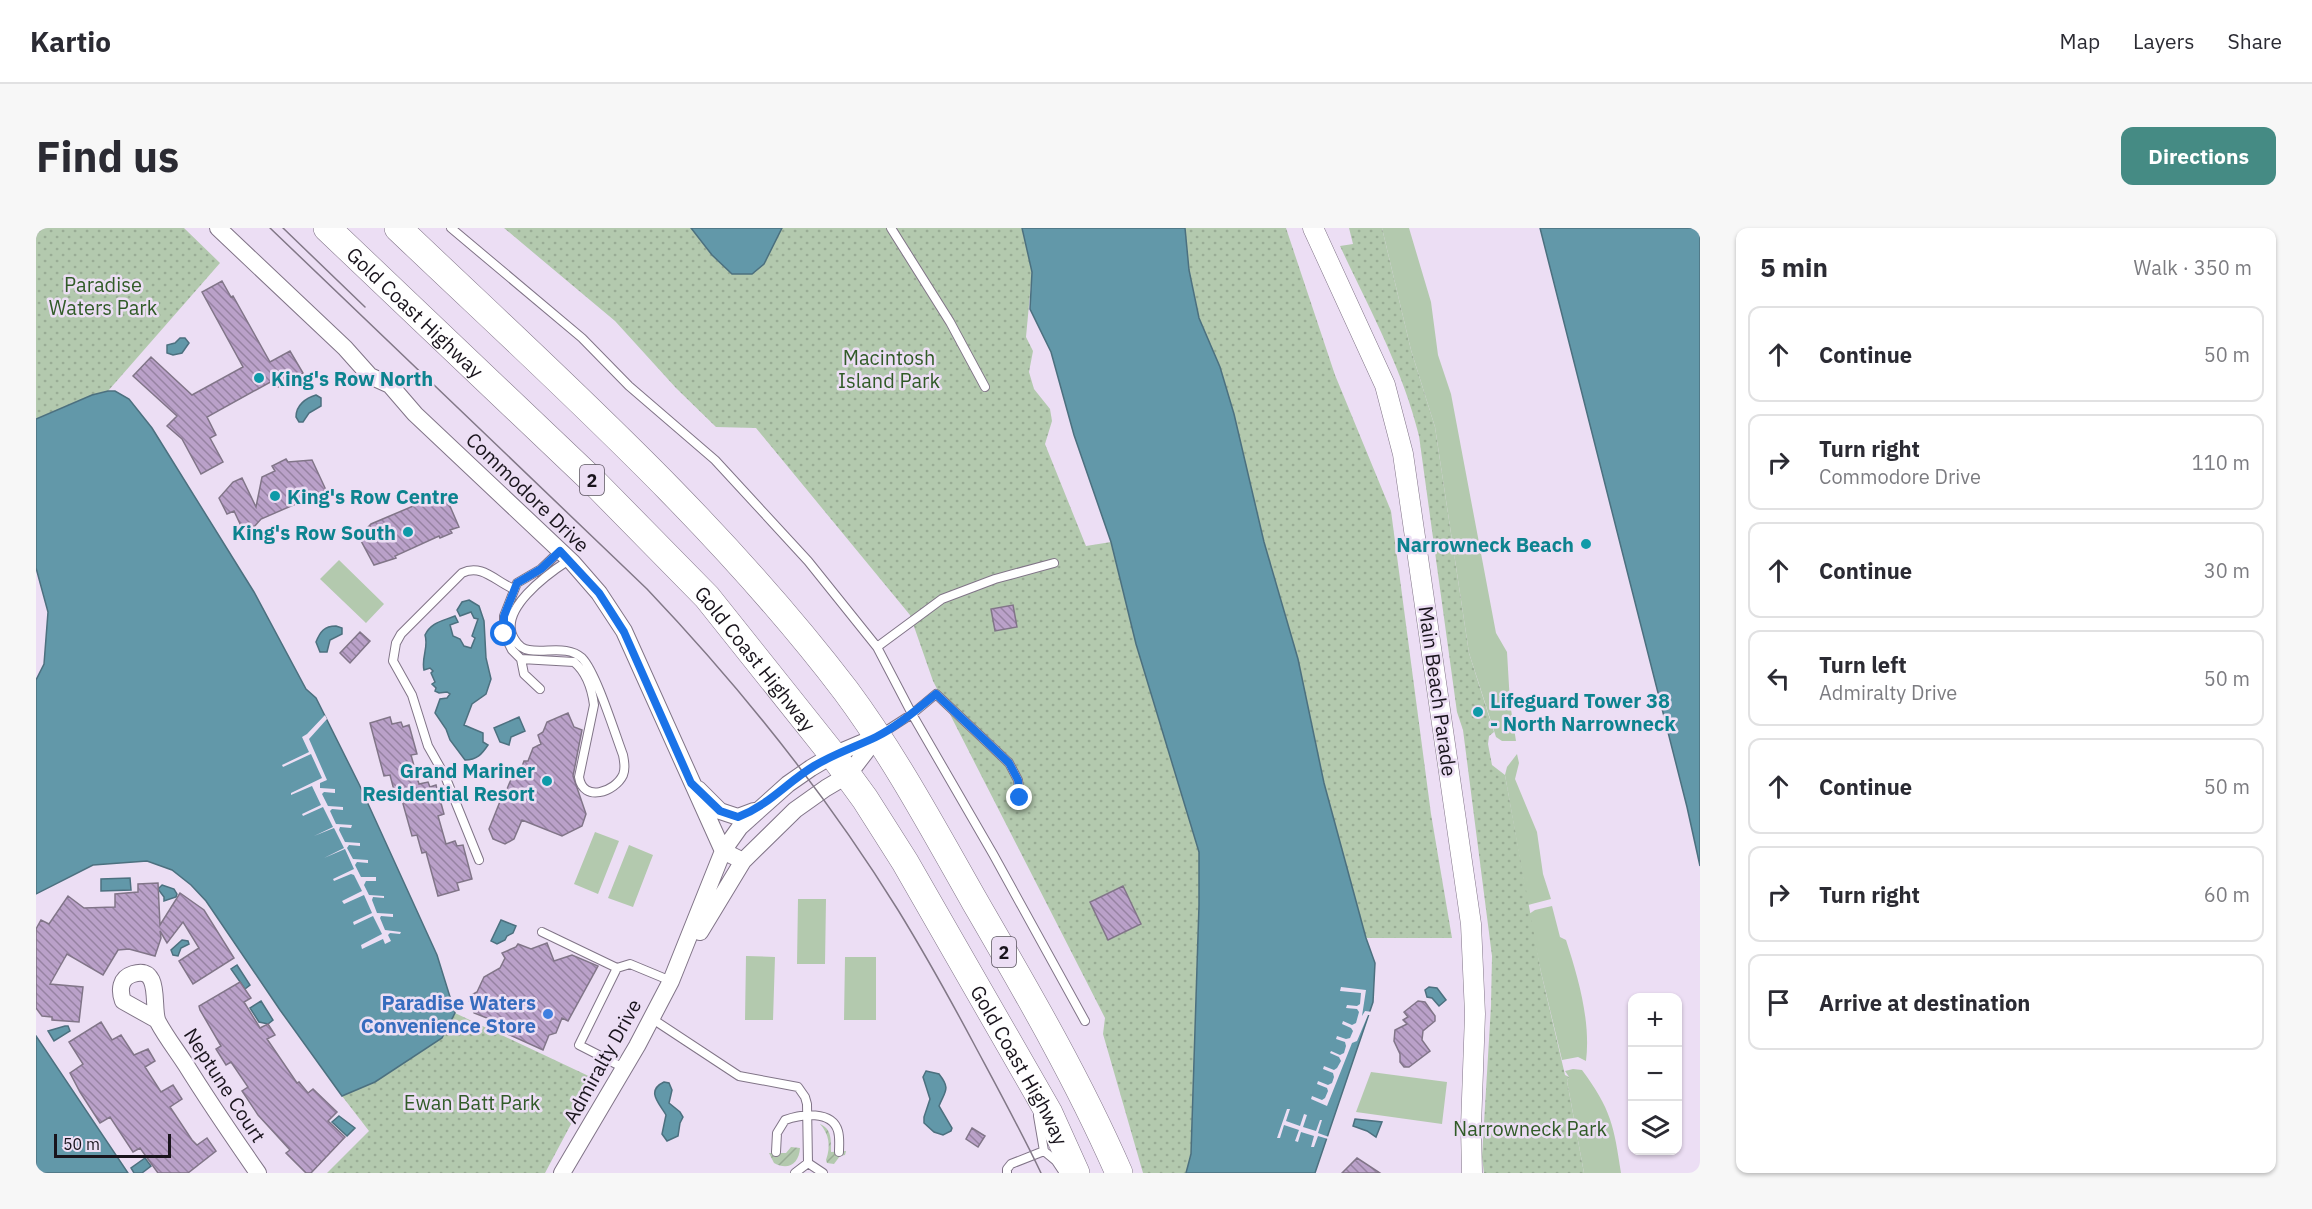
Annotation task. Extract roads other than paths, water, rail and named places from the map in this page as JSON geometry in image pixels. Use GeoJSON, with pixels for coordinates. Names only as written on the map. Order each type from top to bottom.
{"type":"FeatureCollection","features":[{"type":"Feature","properties":{"kind":"highway","name":"Gold Coast Highway"},"geometry":{"type":"LineString","coordinates":[[327,228],[593,481],[707,597],[841,765],[905,862],[1049,1113],[1076,1173]]}},
{"type":"Feature","properties":{"kind":"highway","name":"Gold Coast Highway"},"geometry":{"type":"LineString","coordinates":[[398,228],[649,469],[705,526],[830,671],[878,736],[924,812],[1043,1021],[1119,1173]]}},
{"type":"Feature","properties":{"kind":"street","name":"Commodore Drive"},"geometry":{"type":"LineString","coordinates":[[218,228],[345,348],[370,376],[390,385],[415,414],[564,555],[599,593],[624,632],[723,851]]}},
{"type":"Feature","properties":{"kind":"street","name":"Main Beach Parade"},"geometry":{"type":"LineString","coordinates":[[1313,228],[1385,385],[1403,454],[1471,924],[1475,1014],[1471,1128],[1472,1173]]}},
{"type":"Feature","properties":{"kind":"street"},"geometry":{"type":"LineString","coordinates":[[841,765],[878,736]]}},
{"type":"Feature","properties":{"kind":"street"},"geometry":{"type":"LineString","coordinates":[[841,765],[878,736]]}},
{"type":"Feature","properties":{"kind":"street","name":"Admiralty Drive"},"geometry":{"type":"LineString","coordinates":[[674,974],[723,851],[740,827],[795,779],[841,765]]}},
{"type":"Feature","properties":{"kind":"street","name":"Admiralty Drive"},"geometry":{"type":"LineString","coordinates":[[562,1173],[624,1068],[674,974],[743,861],[795,810],[826,788],[841,765]]}},
{"type":"Feature","properties":{"kind":"street"},"geometry":{"type":"LineString","coordinates":[[691,783],[720,811],[738,817],[758,810]]}},
{"type":"Feature","properties":{"kind":"street"},"geometry":{"type":"LineString","coordinates":[[723,851],[743,861]]}},
{"type":"Feature","properties":{"kind":"street","name":"Neptune Court"},"geometry":{"type":"LineString","coordinates":[[157,1020],[258,1173]]}},
{"type":"Feature","properties":{"kind":"lane"},"geometry":{"type":"LineString","coordinates":[[451,228],[582,338],[629,386],[715,460],[808,561],[877,648],[1085,1021]]}},
{"type":"Feature","properties":{"kind":"lane"},"geometry":{"type":"LineString","coordinates":[[891,228],[950,322],[985,387]]}},
{"type":"Feature","properties":{"kind":"lane"},"geometry":{"type":"LineString","coordinates":[[540,689],[524,675],[521,659],[504,634],[504,616],[514,589],[524,578],[564,555]]}},
{"type":"Feature","properties":{"kind":"lane"},"geometry":{"type":"LineString","coordinates":[[521,659],[564,660],[580,666],[590,686],[594,705],[581,764],[581,785],[586,791],[591,792],[609,789],[623,775],[625,766],[623,755],[590,668],[578,655],[570,652],[521,648],[512,636],[512,615],[530,591],[564,555]]}},
{"type":"Feature","properties":{"kind":"lane"},"geometry":{"type":"LineString","coordinates":[[877,648],[942,599],[995,579],[1054,563]]}},
{"type":"Feature","properties":{"kind":"lane"},"geometry":{"type":"LineString","coordinates":[[479,860],[445,776],[428,746],[412,695],[395,667],[393,653],[401,634],[462,573],[468,570],[480,570],[514,589]]}},
{"type":"Feature","properties":{"kind":"lane"},"geometry":{"type":"LineString","coordinates":[[878,736],[912,714],[936,694],[1009,763],[1018,780],[1020,798]]}},
{"type":"Feature","properties":{"kind":"lane"},"geometry":{"type":"LineString","coordinates":[[542,932],[616,968],[630,964],[674,974]]}},
{"type":"Feature","properties":{"kind":"lane"},"geometry":{"type":"LineString","coordinates":[[616,968],[579,1045],[624,1068]]}},
{"type":"Feature","properties":{"kind":"lane"},"geometry":{"type":"LineString","coordinates":[[651,1018],[738,1076],[798,1087],[805,1097],[808,1163]]}},
{"type":"Feature","properties":{"kind":"lane"},"geometry":{"type":"LineString","coordinates":[[1035,1092],[1044,1151],[1056,1161],[1064,1173]]}},
{"type":"Feature","properties":{"kind":"lane"},"geometry":{"type":"LineString","coordinates":[[776,1152],[777,1133],[785,1120],[807,1115],[825,1118],[835,1125],[838,1131],[839,1152]]}},
{"type":"Feature","properties":{"kind":"lane"},"geometry":{"type":"LineString","coordinates":[[1007,1173],[1008,1166],[1011,1164],[1044,1151]]}},
{"type":"Feature","properties":{"kind":"lane"},"geometry":{"type":"LineString","coordinates":[[795,1173],[808,1163]]}},
{"type":"Feature","properties":{"kind":"lane"},"geometry":{"type":"LineString","coordinates":[[808,1163],[823,1173]]}},
{"type":"Feature","properties":{"kind":"water"},"geometry":{"type":"Polygon","coordinates":[[[691,228],[782,228],[764,264],[752,274],[732,274],[712,255],[691,228]]]}},
{"type":"Feature","properties":{"kind":"water"},"geometry":{"type":"Polygon","coordinates":[[[1022,228],[1185,228],[1189,270],[1199,318],[1220,367],[1234,414],[1264,542],[1298,659],[1324,783],[1366,938],[1375,963],[1373,1002],[1315,1173],[1186,1173],[1191,1154],[1199,852],[1136,644],[1111,542],[1074,435],[1051,352],[1030,309],[1032,272],[1022,228]]]}},
{"type":"Feature","properties":{"kind":"water"},"geometry":{"type":"Polygon","coordinates":[[[1540,228],[1700,228],[1700,866],[1687,807],[1540,228]]]}},
{"type":"Feature","properties":{"kind":"water"},"geometry":{"type":"Polygon","coordinates":[[[180,338],[185,338],[189,343],[182,353],[173,355],[167,353],[167,345],[175,343],[180,338]]]}},
{"type":"Feature","properties":{"kind":"water"},"geometry":{"type":"Polygon","coordinates":[[[115,391],[129,399],[152,428],[254,592],[306,689],[316,698],[359,784],[437,955],[455,1013],[442,1038],[375,1082],[342,1096],[206,901],[172,870],[147,861],[93,865],[36,894],[36,680],[44,664],[48,612],[36,568],[36,419],[92,395],[115,391]]]}},
{"type":"Feature","properties":{"kind":"water"},"geometry":{"type":"Polygon","coordinates":[[[316,395],[321,398],[321,406],[309,413],[303,422],[299,422],[296,413],[300,406],[305,400],[316,395]]]}},
{"type":"Feature","properties":{"kind":"water"},"geometry":{"type":"Polygon","coordinates":[[[469,600],[479,606],[484,621],[486,658],[491,679],[486,694],[472,704],[464,725],[483,733],[483,742],[488,745],[479,756],[465,760],[450,740],[446,729],[435,713],[440,699],[447,698],[450,694],[435,691],[436,688],[432,684],[435,682],[431,673],[433,671],[430,668],[424,670],[423,661],[425,635],[438,622],[455,616],[458,622],[450,625],[453,636],[460,639],[464,646],[471,648],[475,638],[472,636],[478,619],[474,618],[471,612],[460,616],[457,610],[462,602],[469,600]]]}},
{"type":"Feature","properties":{"kind":"water"},"geometry":{"type":"Polygon","coordinates":[[[336,626],[342,628],[342,634],[330,640],[327,652],[320,652],[316,642],[319,635],[325,628],[336,626]]]}},
{"type":"Feature","properties":{"kind":"water"},"geometry":{"type":"Polygon","coordinates":[[[519,717],[525,731],[511,737],[509,745],[500,742],[494,728],[519,717]]]}},
{"type":"Feature","properties":{"kind":"water"},"geometry":{"type":"Polygon","coordinates":[[[130,878],[131,890],[101,891],[101,879],[130,878]]]}},
{"type":"Feature","properties":{"kind":"water"},"geometry":{"type":"Polygon","coordinates":[[[162,885],[174,889],[176,897],[164,901],[158,889],[162,885]]]}},
{"type":"Feature","properties":{"kind":"water"},"geometry":{"type":"Polygon","coordinates":[[[501,920],[516,926],[513,933],[497,944],[491,941],[501,920]]]}},
{"type":"Feature","properties":{"kind":"water"},"geometry":{"type":"Polygon","coordinates":[[[182,940],[188,941],[189,944],[181,948],[178,956],[173,955],[171,950],[182,940]]]}},
{"type":"Feature","properties":{"kind":"water"},"geometry":{"type":"Polygon","coordinates":[[[237,965],[250,985],[245,989],[231,969],[237,965]]]}},
{"type":"Feature","properties":{"kind":"water"},"geometry":{"type":"Polygon","coordinates":[[[1429,987],[1437,988],[1446,1000],[1439,1006],[1432,998],[1427,997],[1425,990],[1429,987]]]}},
{"type":"Feature","properties":{"kind":"water"},"geometry":{"type":"Polygon","coordinates":[[[261,1001],[273,1020],[268,1024],[259,1022],[250,1008],[261,1001]]]}},
{"type":"Feature","properties":{"kind":"water"},"geometry":{"type":"Polygon","coordinates":[[[68,1026],[70,1031],[54,1041],[48,1031],[68,1026]]]}},
{"type":"Feature","properties":{"kind":"water"},"geometry":{"type":"Polygon","coordinates":[[[36,1036],[128,1173],[36,1173],[36,1036]]]}},
{"type":"Feature","properties":{"kind":"water"},"geometry":{"type":"Polygon","coordinates":[[[926,1071],[939,1074],[945,1083],[945,1093],[939,1106],[952,1128],[943,1135],[934,1132],[924,1123],[930,1099],[923,1077],[926,1071]]]}},
{"type":"Feature","properties":{"kind":"water"},"geometry":{"type":"Polygon","coordinates":[[[664,1082],[669,1083],[672,1090],[669,1103],[683,1117],[678,1136],[667,1141],[662,1134],[666,1115],[655,1093],[655,1089],[664,1082]]]}},
{"type":"Feature","properties":{"kind":"water"},"geometry":{"type":"Polygon","coordinates":[[[339,1116],[355,1128],[347,1136],[332,1122],[339,1116]]]}},
{"type":"Feature","properties":{"kind":"water"},"geometry":{"type":"Polygon","coordinates":[[[1355,1119],[1382,1122],[1376,1137],[1353,1126],[1355,1119]]]}},
{"type":"Feature","properties":{"kind":"water"},"geometry":{"type":"Polygon","coordinates":[[[145,1158],[151,1166],[142,1173],[134,1173],[131,1168],[145,1158]]]}},
{"type":"Feature","properties":{"kind":"tram line"},"geometry":{"type":"LineString","coordinates":[[270,228],[647,589],[749,703],[842,825],[898,910],[956,1010],[1041,1173]]}},
{"type":"Feature","properties":{"kind":"tram line"},"geometry":{"type":"LineString","coordinates":[[283,228],[365,307]]}},
{"type":"Feature","properties":{"kind":"place","name":"King's Row North"},"geometry":{"type":"Point","coordinates":[259,378]}},
{"type":"Feature","properties":{"kind":"place","name":"King's Row Centre"},"geometry":{"type":"Point","coordinates":[275,496]}},
{"type":"Feature","properties":{"kind":"place","name":"King's Row South"},"geometry":{"type":"Point","coordinates":[408,532]}},
{"type":"Feature","properties":{"kind":"place","name":"Narrowneck Beach"},"geometry":{"type":"Point","coordinates":[1586,544]}},
{"type":"Feature","properties":{"kind":"place","name":"Lifeguard Tower 38 - North Narrowneck"},"geometry":{"type":"Point","coordinates":[1478,712]}},
{"type":"Feature","properties":{"kind":"place","name":"Grand Mariner Residential Resort"},"geometry":{"type":"Point","coordinates":[547,781]}},
{"type":"Feature","properties":{"kind":"place","name":"Paradise Waters Convenience Store"},"geometry":{"type":"Point","coordinates":[548,1014]}},
{"type":"Feature","properties":{"kind":"park label","name":"Paradise Waters Park"},"geometry":{"type":"Point","coordinates":[103,296]}},
{"type":"Feature","properties":{"kind":"park label","name":"Macintosh Island Park"},"geometry":{"type":"Point","coordinates":[889,368]}},
{"type":"Feature","properties":{"kind":"park label","name":"Ewan Batt Park"},"geometry":{"type":"Point","coordinates":[472,1102]}},
{"type":"Feature","properties":{"kind":"park label","name":"Narrowneck Park"},"geometry":{"type":"Point","coordinates":[1530,1128]}}]}
